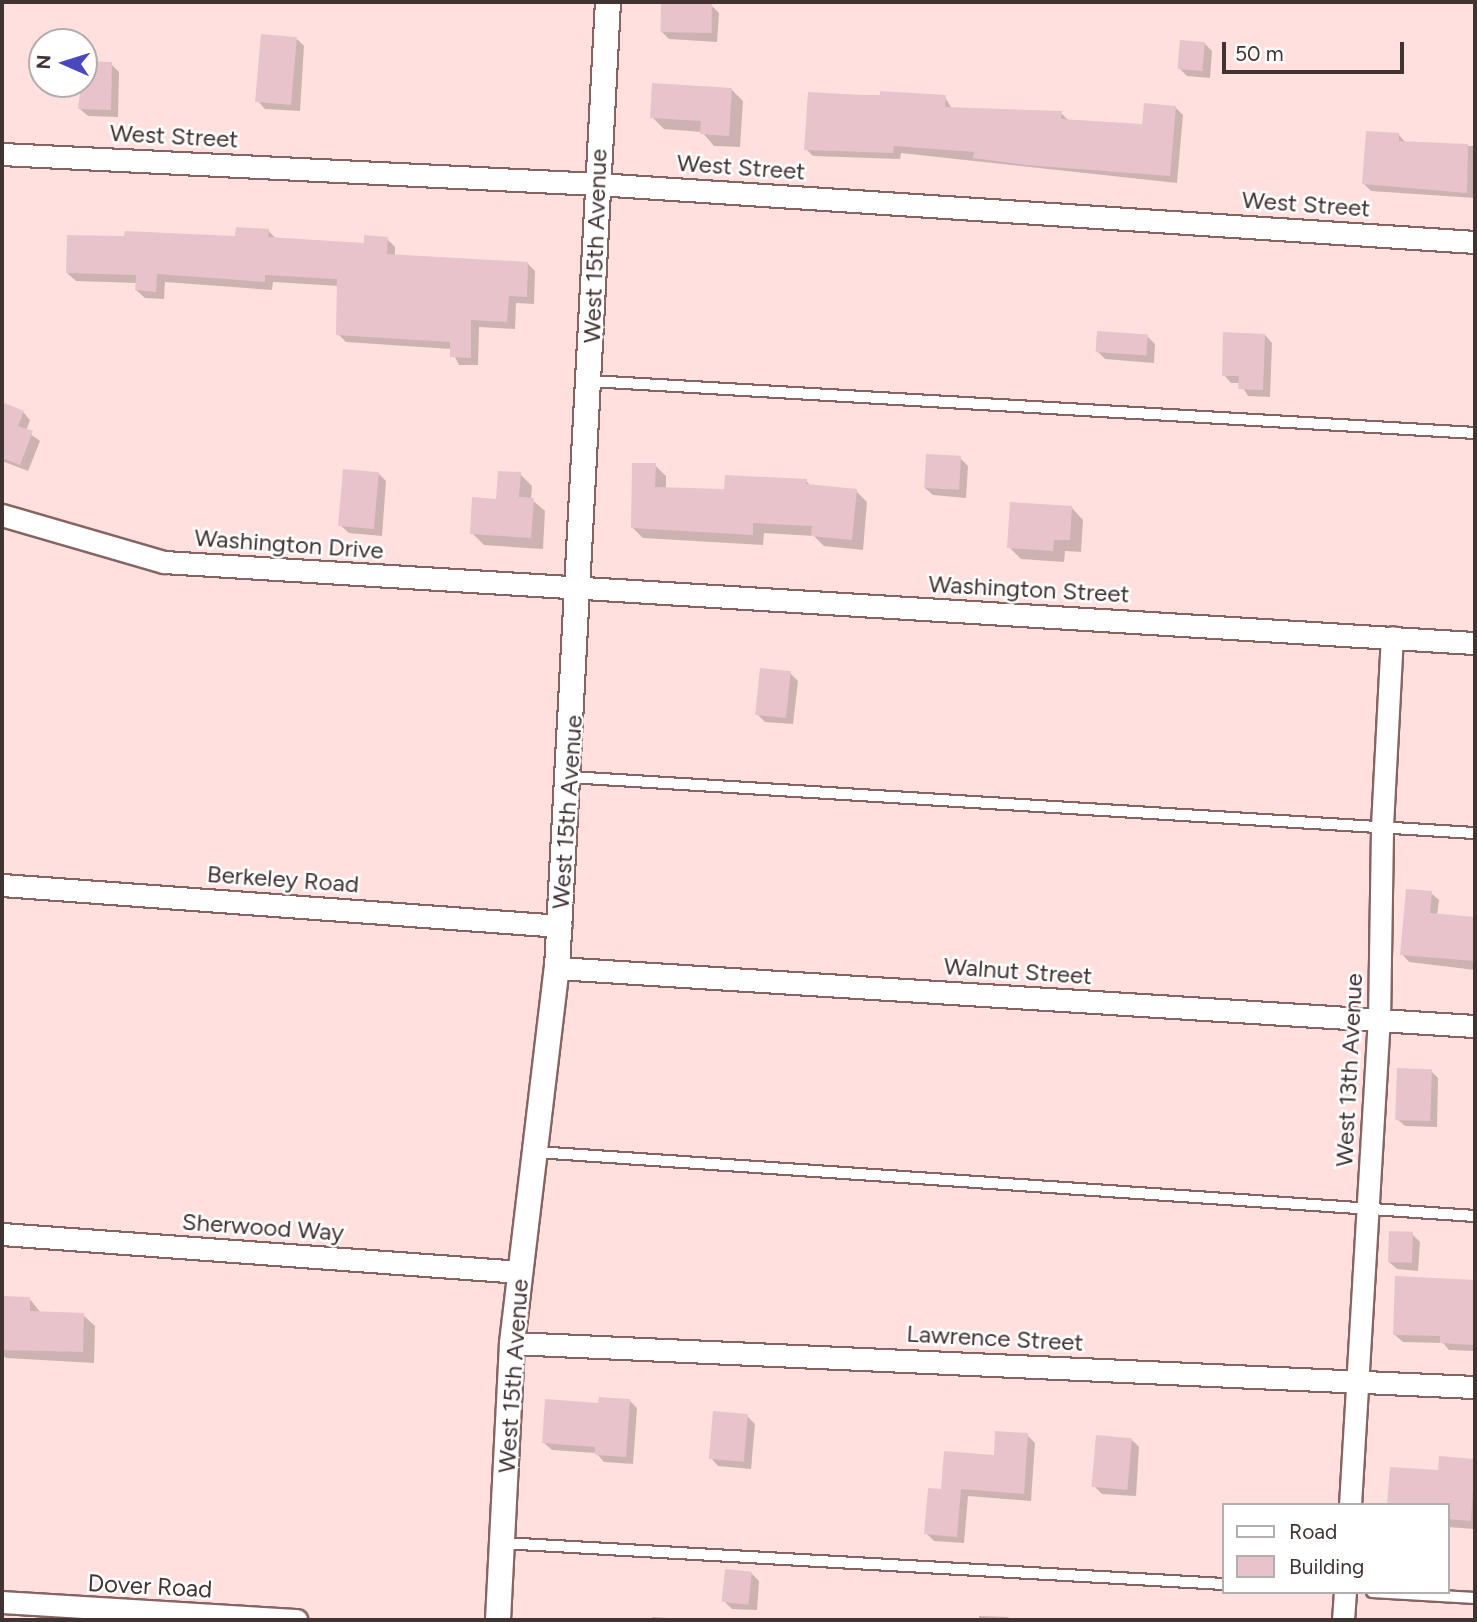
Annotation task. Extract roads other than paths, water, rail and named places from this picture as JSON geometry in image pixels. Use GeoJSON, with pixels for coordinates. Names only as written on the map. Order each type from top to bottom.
{"type":"FeatureCollection","features":[{"type":"Feature","properties":{"kind":"street","name":"West 15th Avenue"},"geometry":{"type":"LineString","coordinates":[[498,1620],[512,1343],[560,926],[580,589],[597,184],[608,2]]}},
{"type":"Feature","properties":{"kind":"street","name":"West Street"},"geometry":{"type":"LineString","coordinates":[[2,154],[597,184],[1475,242]]}},
{"type":"Feature","properties":{"kind":"street","name":"Washington Drive"},"geometry":{"type":"LineString","coordinates":[[2,515],[164,562],[580,589]]}},
{"type":"Feature","properties":{"kind":"street","name":"Washington Street"},"geometry":{"type":"LineString","coordinates":[[580,589],[1475,643]]}},
{"type":"Feature","properties":{"kind":"street","name":"West 13th Avenue"},"geometry":{"type":"LineString","coordinates":[[1350,1503],[1379,1021],[1382,826],[1392,637]]}},
{"type":"Feature","properties":{"kind":"street","name":"Berkeley Road"},"geometry":{"type":"LineString","coordinates":[[2,886],[560,926]]}},
{"type":"Feature","properties":{"kind":"street","name":"Walnut Street"},"geometry":{"type":"LineString","coordinates":[[557,968],[1475,1026]]}},
{"type":"Feature","properties":{"kind":"street","name":"Sherwood Way"},"geometry":{"type":"LineString","coordinates":[[2,1234],[521,1272]]}},
{"type":"Feature","properties":{"kind":"street","name":"Lawrence Street"},"geometry":{"type":"LineString","coordinates":[[512,1343],[1475,1387]]}},
{"type":"Feature","properties":{"kind":"street"},"geometry":{"type":"LineString","coordinates":[[1343,1620],[1345,1594]]}},
{"type":"Feature","properties":{"kind":"street","name":"Dover Road"},"geometry":{"type":"LineString","coordinates":[[2,1602],[48,1613],[296,1620]]}},
{"type":"Feature","properties":{"kind":"lane"},"geometry":{"type":"LineString","coordinates":[[590,381],[1475,433]]}},
{"type":"Feature","properties":{"kind":"lane"},"geometry":{"type":"LineString","coordinates":[[569,777],[1475,833]]}},
{"type":"Feature","properties":{"kind":"lane"},"geometry":{"type":"LineString","coordinates":[[536,1152],[1475,1216]]}},
{"type":"Feature","properties":{"kind":"lane"},"geometry":{"type":"LineString","coordinates":[[502,1543],[1222,1584]]}},
{"type":"Feature","properties":{"kind":"lane"},"geometry":{"type":"LineString","coordinates":[[1406,1594],[1475,1598]]}}]}
